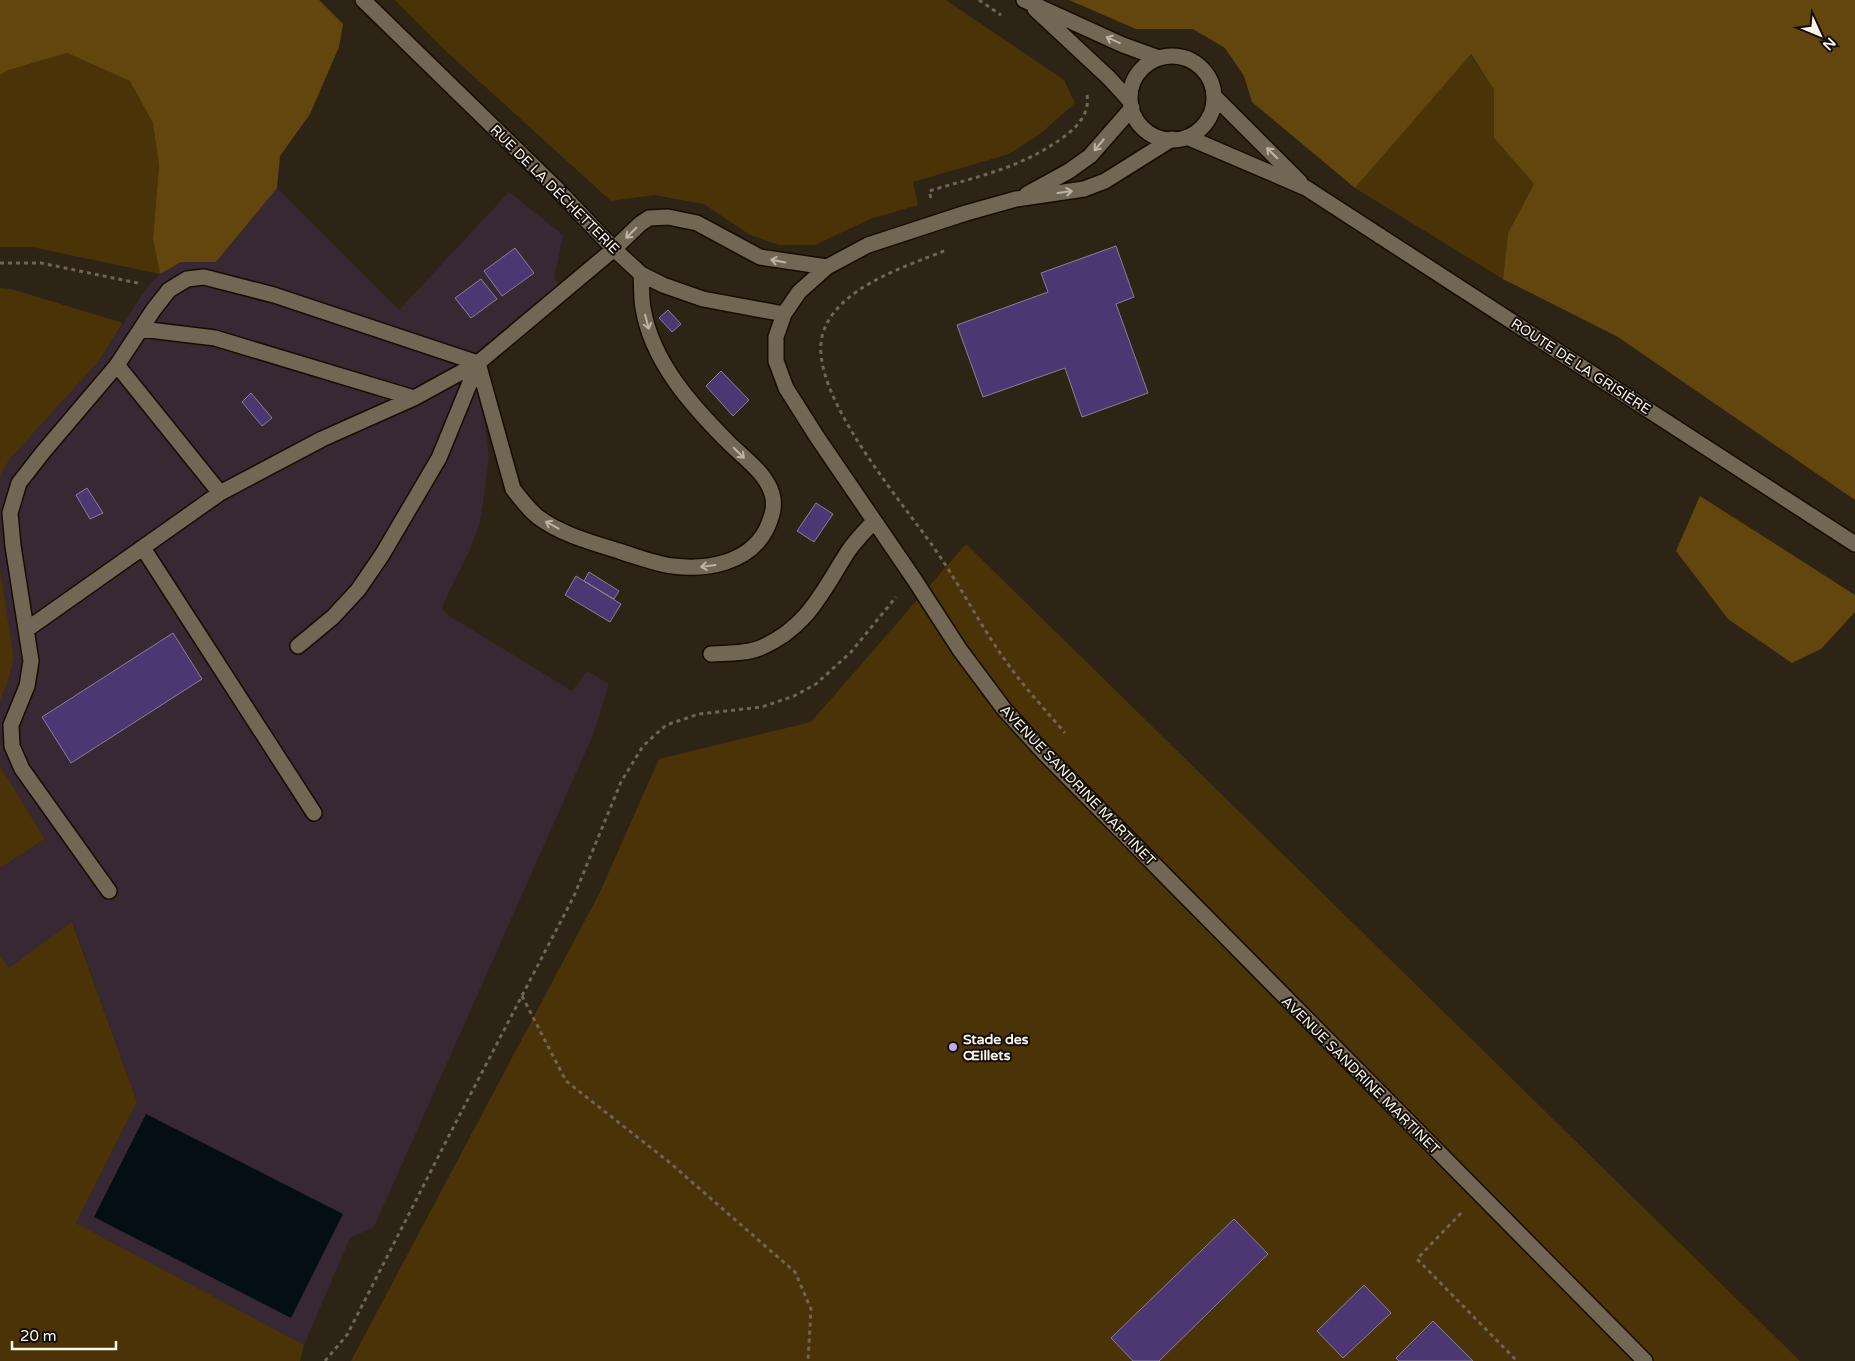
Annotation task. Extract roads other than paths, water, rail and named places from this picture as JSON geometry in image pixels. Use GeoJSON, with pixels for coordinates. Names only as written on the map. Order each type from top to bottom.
{"type":"FeatureCollection","features":[{"type":"Feature","properties":{"kind":"street","name":"RUE DE LA DÉCHETTERIE"},"geometry":{"type":"LineString","coordinates":[[363,0],[555,187],[614,249],[641,274],[663,285],[703,299],[784,314]]}},
{"type":"Feature","properties":{"kind":"street","name":"ROUTE DE LA GRISIÈRE"},"geometry":{"type":"LineString","coordinates":[[1025,1],[1123,45],[1159,58],[1174,56],[1190,59],[1202,68],[1211,81],[1214,96],[1306,188]]}},
{"type":"Feature","properties":{"kind":"street","name":"ROUTE DE LA GRISIÈRE"},"geometry":{"type":"LineString","coordinates":[[1025,1],[1109,78],[1131,104],[1137,121],[1147,131],[1159,138],[1180,138],[1306,188],[1855,544]]}},
{"type":"Feature","properties":{"kind":"street"},"geometry":{"type":"LineString","coordinates":[[1131,104],[1132,87],[1137,74],[1147,64],[1159,58]]}},
{"type":"Feature","properties":{"kind":"street"},"geometry":{"type":"LineString","coordinates":[[1180,138],[1198,130],[1207,121],[1213,110],[1214,96]]}},
{"type":"Feature","properties":{"kind":"street","name":"AVENUE SANDRINE MARTINET"},"geometry":{"type":"LineString","coordinates":[[1016,199],[1069,171],[1090,156],[1131,104]]}},
{"type":"Feature","properties":{"kind":"street","name":"AVENUE SANDRINE MARTINET"},"geometry":{"type":"LineString","coordinates":[[1180,138],[1105,181],[1084,190],[1016,199],[966,213],[868,245],[826,267],[799,292],[784,314],[776,337],[776,360],[786,388],[816,437],[914,579],[960,650],[1004,709],[1045,754],[1645,1361]]}},
{"type":"Feature","properties":{"kind":"street"},"geometry":{"type":"LineString","coordinates":[[26,630],[220,493],[322,439],[414,398],[478,363],[649,218],[668,217],[697,223],[760,257],[826,267]]}},
{"type":"Feature","properties":{"kind":"street"},"geometry":{"type":"LineString","coordinates":[[478,363],[513,489],[538,518],[567,533],[671,566],[699,567],[727,563],[748,551],[764,534],[773,516],[773,496],[765,479],[710,424],[676,383],[659,355],[643,308],[641,274]]}},
{"type":"Feature","properties":{"kind":"street"},"geometry":{"type":"LineString","coordinates":[[110,891],[22,769],[12,746],[11,724],[27,686],[31,661],[13,546],[10,513],[19,483],[117,365],[169,290],[187,279],[204,277],[274,295],[478,363]]}},
{"type":"Feature","properties":{"kind":"street"},"geometry":{"type":"LineString","coordinates":[[141,329],[215,338],[414,398]]}},
{"type":"Feature","properties":{"kind":"street"},"geometry":{"type":"LineString","coordinates":[[298,646],[334,617],[358,590],[382,556],[438,458],[478,363]]}},
{"type":"Feature","properties":{"kind":"street"},"geometry":{"type":"LineString","coordinates":[[117,365],[220,493]]}},
{"type":"Feature","properties":{"kind":"street"},"geometry":{"type":"LineString","coordinates":[[711,654],[738,653],[759,648],[786,633],[806,615],[825,591],[850,548],[874,521]]}},
{"type":"Feature","properties":{"kind":"street"},"geometry":{"type":"LineString","coordinates":[[143,548],[314,813]]}},
{"type":"Feature","properties":{"kind":"place","name":"Stade des Œillets"},"geometry":{"type":"Point","coordinates":[953,1047]}}]}
